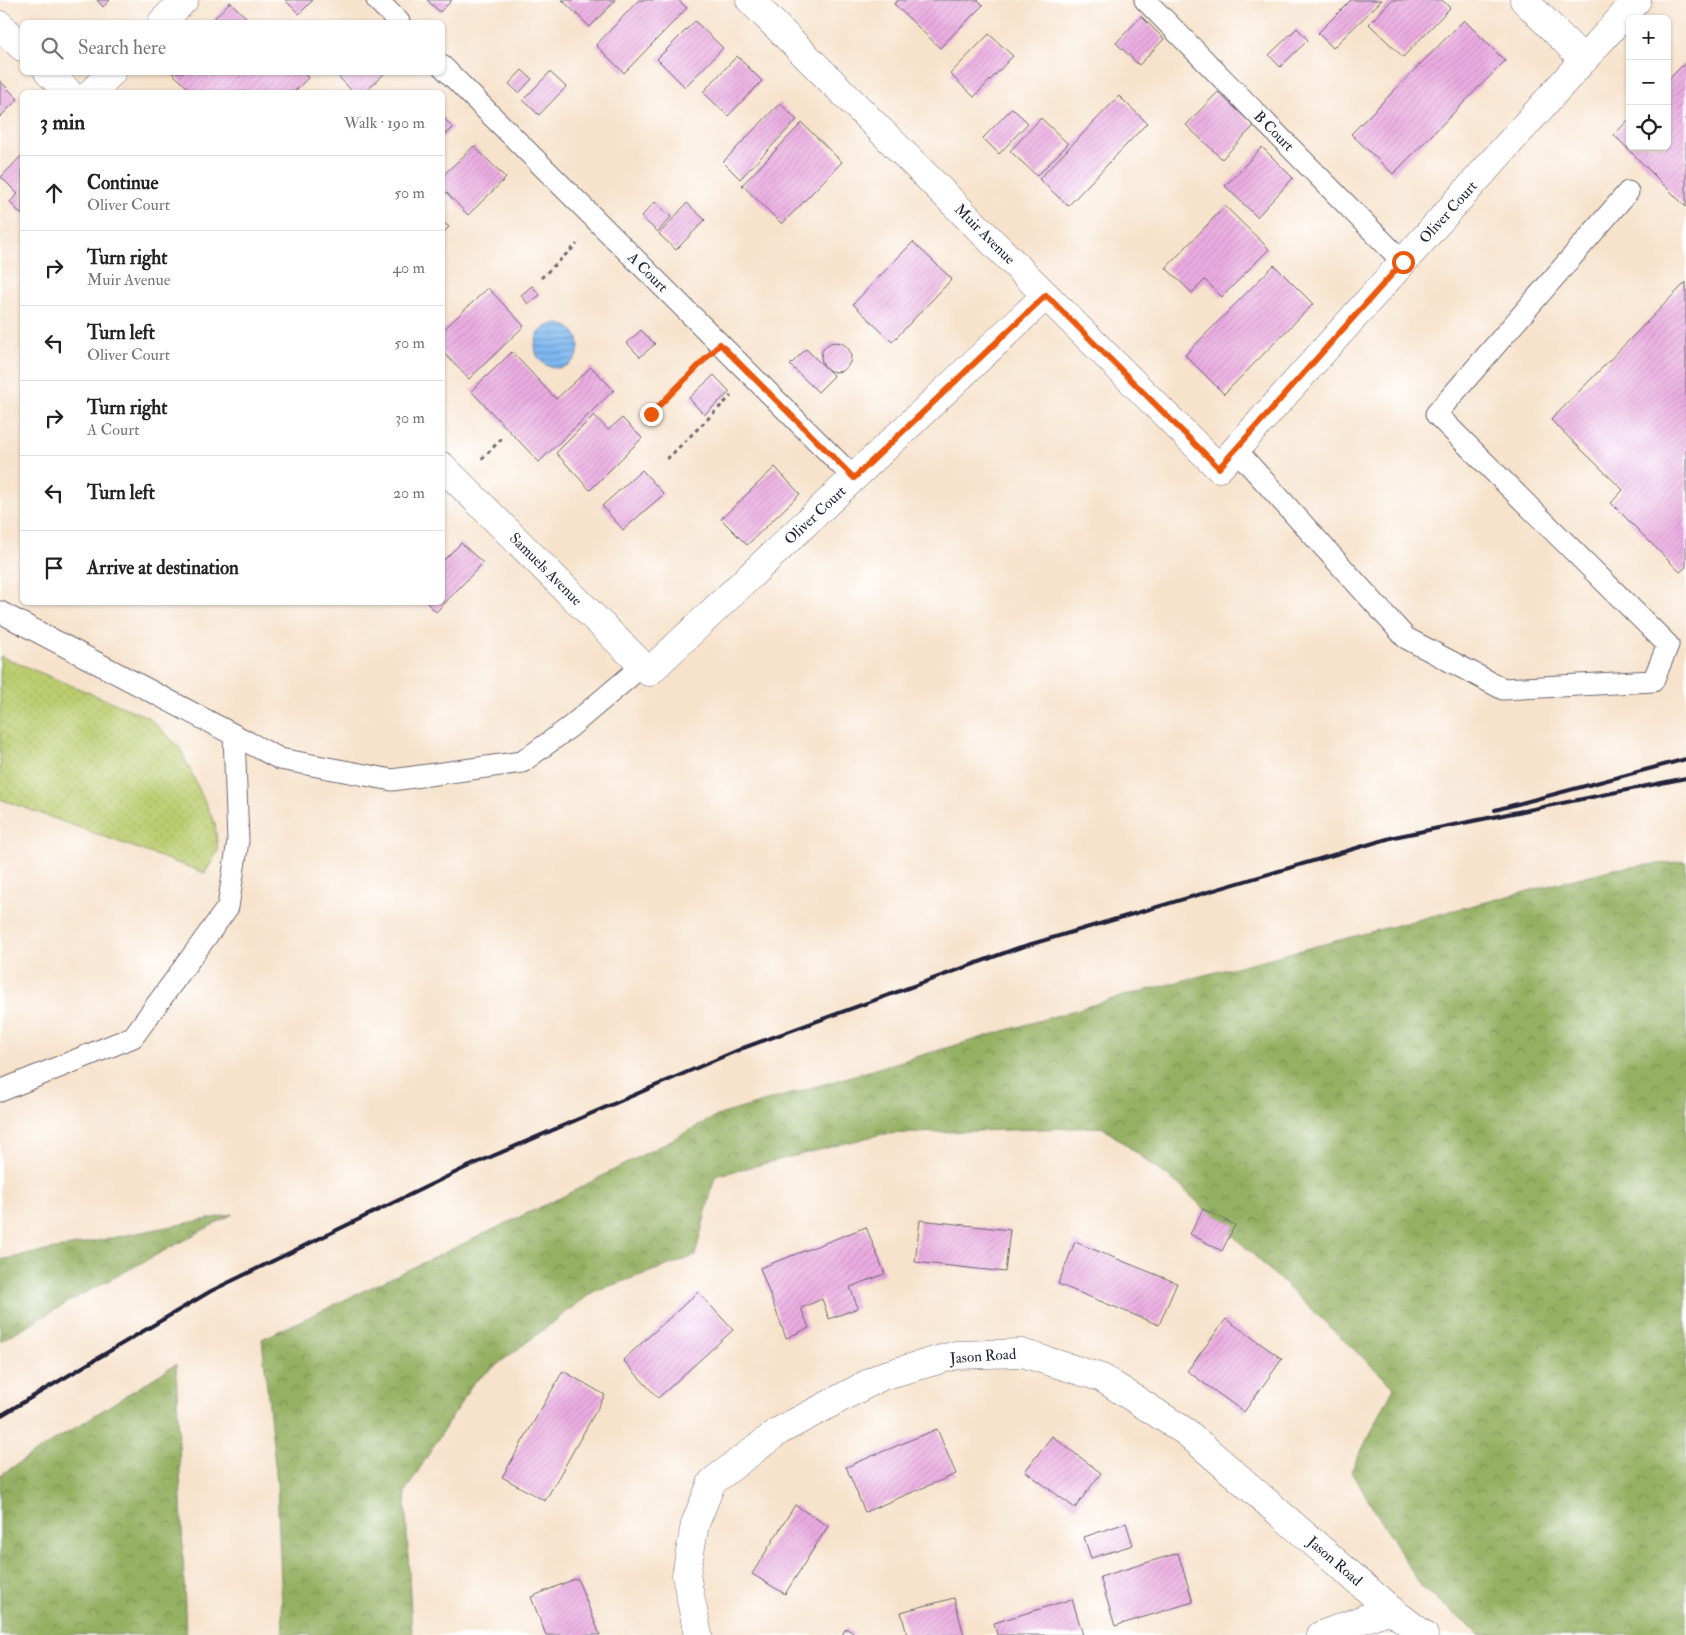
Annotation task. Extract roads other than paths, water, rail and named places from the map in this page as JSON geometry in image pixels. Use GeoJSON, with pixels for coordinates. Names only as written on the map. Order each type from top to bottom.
{"type":"FeatureCollection","features":[{"type":"Feature","properties":{"kind":"street"},"geometry":{"type":"LineString","coordinates":[[164,20],[184,0]]}},
{"type":"Feature","properties":{"kind":"street","name":"Muir Avenue"},"geometry":{"type":"LineString","coordinates":[[750,0],[1046,295],[1228,459]]}},
{"type":"Feature","properties":{"kind":"street"},"geometry":{"type":"LineString","coordinates":[[1524,0],[1584,60]]}},
{"type":"Feature","properties":{"kind":"street","name":"Oliver Court"},"geometry":{"type":"LineString","coordinates":[[1228,459],[1637,0]]}},
{"type":"Feature","properties":{"kind":"street"},"geometry":{"type":"LineString","coordinates":[[0,25],[20,45]]}},
{"type":"Feature","properties":{"kind":"street"},"geometry":{"type":"LineString","coordinates":[[51,75],[66,90]]}},
{"type":"Feature","properties":{"kind":"street"},"geometry":{"type":"LineString","coordinates":[[94,90],[109,75]]}},
{"type":"Feature","properties":{"kind":"street","name":"Oliver Court"},"geometry":{"type":"LineString","coordinates":[[646,669],[854,478],[1046,295]]}},
{"type":"Feature","properties":{"kind":"street","name":"Samuels Avenue"},"geometry":{"type":"LineString","coordinates":[[445,469],[646,669]]}},
{"type":"Feature","properties":{"kind":"street","name":"Jason Road"},"geometry":{"type":"LineString","coordinates":[[698,1635],[686,1575],[695,1524],[712,1482],[779,1431],[882,1376],[956,1355],[1022,1353],[1102,1378],[1186,1432],[1390,1609],[1424,1635]]}},
{"type":"Feature","properties":{"kind":"street"},"geometry":{"type":"LineString","coordinates":[[1321,1635],[1390,1609]]}},
{"type":"Feature","properties":{"kind":"lane"},"geometry":{"type":"LineString","coordinates":[[377,0],[397,20]]}},
{"type":"Feature","properties":{"kind":"lane","name":"B Court"},"geometry":{"type":"LineString","coordinates":[[1145,0],[1403,262]]}},
{"type":"Feature","properties":{"kind":"lane","name":"A Court"},"geometry":{"type":"LineString","coordinates":[[445,69],[854,478]]}},
{"type":"Feature","properties":{"kind":"lane"},"geometry":{"type":"LineString","coordinates":[[1228,459],[1406,638],[1502,689],[1653,681],[1668,645],[1436,414],[1628,192]]}},
{"type":"Feature","properties":{"kind":"lane"},"geometry":{"type":"LineString","coordinates":[[0,612],[280,759],[392,780],[522,762],[646,669]]}},
{"type":"Feature","properties":{"kind":"lane"},"geometry":{"type":"LineString","coordinates":[[0,1091],[133,1037],[228,907],[238,841],[234,736]]}},
{"type":"Feature","properties":{"kind":"water"},"geometry":{"type":"Polygon","coordinates":[[[557,324],[569,328],[575,334],[579,346],[575,358],[569,364],[557,368],[545,364],[539,358],[535,346],[539,334],[545,328],[557,324]]]}},
{"type":"Feature","properties":{"kind":"railway"},"geometry":{"type":"LineString","coordinates":[[1495,810],[1686,759]]}},
{"type":"Feature","properties":{"kind":"railway"},"geometry":{"type":"LineString","coordinates":[[0,1416],[211,1291],[465,1168],[743,1048],[1018,948],[1394,837],[1686,778]]}}]}
